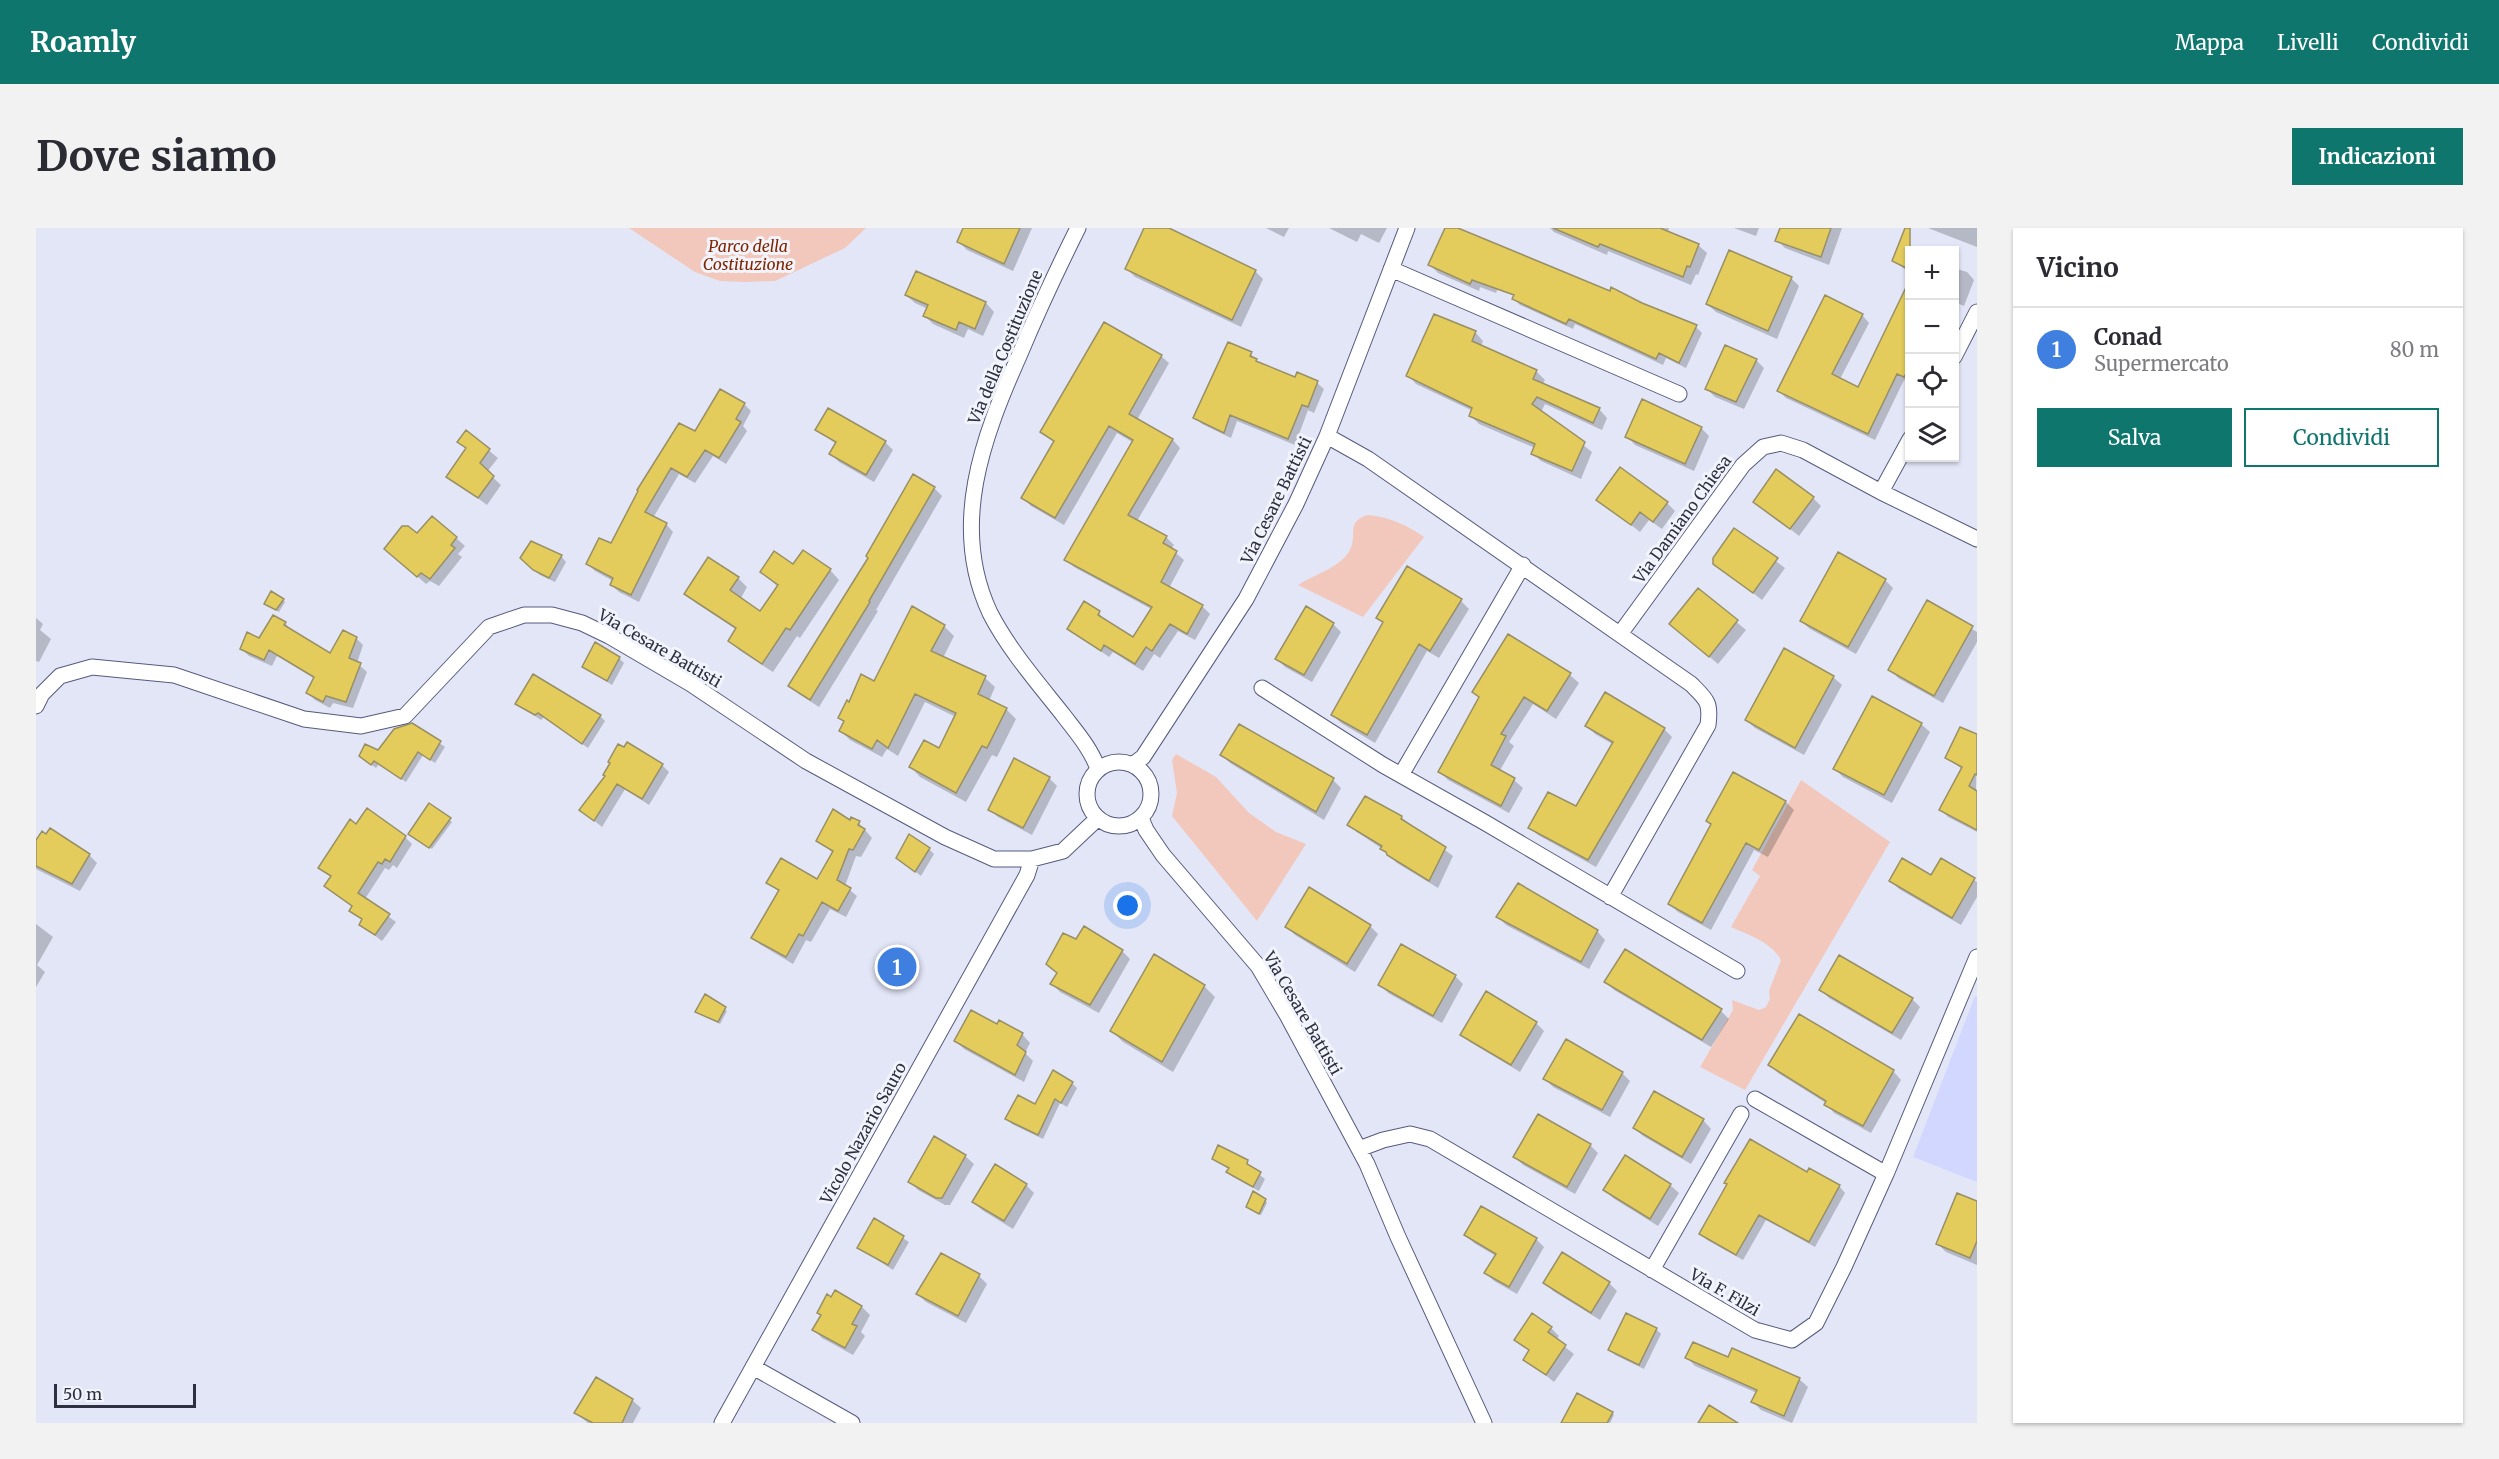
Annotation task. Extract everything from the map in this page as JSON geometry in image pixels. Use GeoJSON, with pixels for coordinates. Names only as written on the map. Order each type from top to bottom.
{"type":"FeatureCollection","features":[{"type":"Feature","properties":{"kind":"street","name":"Via della Costituzione"},"geometry":{"type":"LineString","coordinates":[[1078,228],[1040,306],[996,407],[979,459],[972,502],[971,535],[977,572],[990,612],[1011,646],[1094,757],[1098,769]]}},
{"type":"Feature","properties":{"kind":"street","name":"Via Cesare Battisti"},"geometry":{"type":"LineString","coordinates":[[1134,764],[1143,757],[1246,599],[1296,504],[1327,436],[1407,228]]}},
{"type":"Feature","properties":{"kind":"street"},"geometry":{"type":"LineString","coordinates":[[1391,269],[1679,394]]}},
{"type":"Feature","properties":{"kind":"street"},"geometry":{"type":"LineString","coordinates":[[1956,354],[1977,312]]}},
{"type":"Feature","properties":{"kind":"street"},"geometry":{"type":"LineString","coordinates":[[1327,436],[1368,459],[1523,565],[1691,684],[1703,696],[1710,708],[1708,725],[1610,897]]}},
{"type":"Feature","properties":{"kind":"street","name":"Via Damiano Chiesa"},"geometry":{"type":"LineString","coordinates":[[1620,634],[1743,465],[1763,447],[1781,443],[1803,450],[1881,492],[1977,539]]}},
{"type":"Feature","properties":{"kind":"street"},"geometry":{"type":"LineString","coordinates":[[1881,492],[1905,448]]}},
{"type":"Feature","properties":{"kind":"street"},"geometry":{"type":"LineString","coordinates":[[1401,775],[1523,565]]}},
{"type":"Feature","properties":{"kind":"street","name":"Via Cesare Battisti"},"geometry":{"type":"LineString","coordinates":[[36,706],[42,694],[60,676],[92,667],[174,675],[304,719],[361,726],[405,716],[489,627],[524,615],[552,615],[582,623],[609,636],[691,684],[806,761],[945,837],[994,859],[1032,859],[1063,851],[1098,818]]}},
{"type":"Feature","properties":{"kind":"street"},"geometry":{"type":"LineString","coordinates":[[1262,688],[1401,775],[1737,971]]}},
{"type":"Feature","properties":{"kind":"street"},"geometry":{"type":"LineString","coordinates":[[1115,762],[1134,764],[1142,771],[1151,789],[1151,800],[1141,818],[1133,823],[1114,825],[1098,818],[1091,809],[1087,788],[1091,778],[1098,769],[1115,762]]}},
{"type":"Feature","properties":{"kind":"street","name":"Via Cesare Battisti"},"geometry":{"type":"LineString","coordinates":[[1141,818],[1146,830],[1163,855],[1258,966],[1287,1015],[1359,1149],[1484,1423]]}},
{"type":"Feature","properties":{"kind":"street","name":"Vicolo Nazario Sauro"},"geometry":{"type":"LineString","coordinates":[[722,1423],[1027,875],[1032,859]]}},
{"type":"Feature","properties":{"kind":"street","name":"Via F. Filzi"},"geometry":{"type":"LineString","coordinates":[[1359,1149],[1383,1140],[1410,1134],[1430,1139],[1755,1330],[1792,1340],[1816,1323],[1886,1174],[1977,957]]}},
{"type":"Feature","properties":{"kind":"street"},"geometry":{"type":"LineString","coordinates":[[1755,1099],[1886,1174]]}},
{"type":"Feature","properties":{"kind":"street"},"geometry":{"type":"LineString","coordinates":[[1652,1270],[1741,1114]]}},
{"type":"Feature","properties":{"kind":"street"},"geometry":{"type":"LineString","coordinates":[[753,1367],[852,1423]]}},
{"type":"Feature","properties":{"kind":"shaded area"},"geometry":{"type":"Polygon","coordinates":[[[1975,996],[1977,997],[1977,1182],[1913,1157],[1975,996]]]}},
{"type":"Feature","properties":{"kind":"green space","name":"Parco della Costituzione"},"geometry":{"type":"Polygon","coordinates":[[[629,228],[866,228],[845,248],[775,281],[745,282],[720,281],[695,272],[629,228]]]}},
{"type":"Feature","properties":{"kind":"green space"},"geometry":{"type":"Polygon","coordinates":[[[1368,515],[1398,522],[1424,537],[1363,617],[1298,585],[1334,566],[1346,556],[1352,544],[1354,525],[1368,515]]]}},
{"type":"Feature","properties":{"kind":"green space"},"geometry":{"type":"Polygon","coordinates":[[[1176,754],[1216,777],[1249,813],[1276,832],[1306,844],[1257,921],[1172,816],[1177,793],[1172,760],[1176,754]]]}},
{"type":"Feature","properties":{"kind":"green space"},"geometry":{"type":"Polygon","coordinates":[[[1801,780],[1890,842],[1745,1090],[1700,1067],[1733,1010],[1732,1000],[1759,1010],[1766,1007],[1770,999],[1769,991],[1781,960],[1766,944],[1731,927],[1760,876],[1752,870],[1801,780]]]}},
{"type":"Feature","properties":{"kind":"building"},"geometry":{"type":"Polygon","coordinates":[[[963,228],[1020,228],[1004,264],[957,242],[963,228]]]}},
{"type":"Feature","properties":{"kind":"building"},"geometry":{"type":"Polygon","coordinates":[[[1144,228],[1169,228],[1256,270],[1232,320],[1125,269],[1144,228]]]}},
{"type":"Feature","properties":{"kind":"building"},"geometry":{"type":"Polygon","coordinates":[[[1445,228],[1458,228],[1610,291],[1611,287],[1642,303],[1697,325],[1679,363],[1659,353],[1656,359],[1569,319],[1566,324],[1512,299],[1514,295],[1472,280],[1470,284],[1428,265],[1445,228]]]}},
{"type":"Feature","properties":{"kind":"building"},"geometry":{"type":"Polygon","coordinates":[[[1553,228],[1660,228],[1699,244],[1690,267],[1687,266],[1683,277],[1600,244],[1598,247],[1553,228]]]}},
{"type":"Feature","properties":{"kind":"building"},"geometry":{"type":"Polygon","coordinates":[[[1780,228],[1831,228],[1821,257],[1775,241],[1780,228]]]}},
{"type":"Feature","properties":{"kind":"building"},"geometry":{"type":"Polygon","coordinates":[[[1905,228],[1910,228],[1910,246],[1905,246],[1905,268],[1892,261],[1905,228]]]}},
{"type":"Feature","properties":{"kind":"building"},"geometry":{"type":"Polygon","coordinates":[[[1729,250],[1792,277],[1768,331],[1706,304],[1729,250]]]}},
{"type":"Feature","properties":{"kind":"building"},"geometry":{"type":"Polygon","coordinates":[[[916,271],[986,302],[975,329],[959,322],[956,330],[923,316],[928,305],[905,295],[916,271]]]}},
{"type":"Feature","properties":{"kind":"building"},"geometry":{"type":"Polygon","coordinates":[[[1905,289],[1905,375],[1904,377],[1897,374],[1868,434],[1777,391],[1825,295],[1863,314],[1832,374],[1858,387],[1905,289]]]}},
{"type":"Feature","properties":{"kind":"building"},"geometry":{"type":"Polygon","coordinates":[[[1434,314],[1476,331],[1472,341],[1537,370],[1533,379],[1600,408],[1593,423],[1537,397],[1532,404],[1585,442],[1572,471],[1531,454],[1535,444],[1469,416],[1472,408],[1406,376],[1434,314]]]}},
{"type":"Feature","properties":{"kind":"building"},"geometry":{"type":"Polygon","coordinates":[[[1104,322],[1162,355],[1129,414],[1173,439],[1128,515],[1167,536],[1163,543],[1177,551],[1161,582],[1203,605],[1187,634],[1170,624],[1152,651],[1146,647],[1135,664],[1104,645],[1101,651],[1067,629],[1084,601],[1100,611],[1098,615],[1133,637],[1152,607],[1064,560],[1133,440],[1109,426],[1055,518],[1021,498],[1054,441],[1040,432],[1104,322]]]}},
{"type":"Feature","properties":{"kind":"building"},"geometry":{"type":"Polygon","coordinates":[[[1228,342],[1252,352],[1250,356],[1257,359],[1256,361],[1295,377],[1297,372],[1318,381],[1308,407],[1302,405],[1288,439],[1230,415],[1224,433],[1193,418],[1228,342]]]}},
{"type":"Feature","properties":{"kind":"building"},"geometry":{"type":"Polygon","coordinates":[[[1725,345],[1757,359],[1736,402],[1705,389],[1725,345]]]}},
{"type":"Feature","properties":{"kind":"building"},"geometry":{"type":"Polygon","coordinates":[[[720,389],[745,403],[736,419],[741,422],[719,458],[705,450],[687,477],[671,468],[645,512],[667,523],[631,595],[610,585],[613,578],[586,564],[599,538],[611,543],[637,490],[679,423],[695,431],[720,389]]]}},
{"type":"Feature","properties":{"kind":"building"},"geometry":{"type":"Polygon","coordinates":[[[1642,399],[1702,427],[1685,464],[1625,437],[1642,399]]]}},
{"type":"Feature","properties":{"kind":"building"},"geometry":{"type":"Polygon","coordinates":[[[828,408],[886,441],[866,475],[829,454],[836,442],[815,430],[828,408]]]}},
{"type":"Feature","properties":{"kind":"building"},"geometry":{"type":"Polygon","coordinates":[[[466,430],[490,449],[480,463],[494,476],[478,498],[446,477],[466,448],[457,442],[466,430]]]}},
{"type":"Feature","properties":{"kind":"building"},"geometry":{"type":"Polygon","coordinates":[[[1620,467],[1668,502],[1653,522],[1640,512],[1631,525],[1596,500],[1620,467]]]}},
{"type":"Feature","properties":{"kind":"building"},"geometry":{"type":"Polygon","coordinates":[[[1776,469],[1814,497],[1790,529],[1753,502],[1776,469]]]}},
{"type":"Feature","properties":{"kind":"building"},"geometry":{"type":"Polygon","coordinates":[[[913,474],[935,487],[870,602],[810,700],[788,686],[868,558],[866,556],[913,474]]]}},
{"type":"Feature","properties":{"kind":"building"},"geometry":{"type":"Polygon","coordinates":[[[432,516],[457,537],[451,545],[455,548],[430,579],[421,573],[417,577],[384,549],[402,526],[408,526],[417,533],[432,516]]]}},
{"type":"Feature","properties":{"kind":"building"},"geometry":{"type":"Polygon","coordinates":[[[1734,528],[1778,558],[1753,593],[1713,564],[1713,558],[1734,528]]]}},
{"type":"Feature","properties":{"kind":"building"},"geometry":{"type":"Polygon","coordinates":[[[531,541],[562,555],[549,578],[533,570],[520,558],[531,541]]]}},
{"type":"Feature","properties":{"kind":"building"},"geometry":{"type":"Polygon","coordinates":[[[803,550],[831,569],[790,630],[786,628],[762,664],[728,641],[736,628],[684,594],[708,557],[739,577],[730,590],[760,611],[778,585],[760,572],[774,551],[793,564],[803,550]]]}},
{"type":"Feature","properties":{"kind":"building"},"geometry":{"type":"Polygon","coordinates":[[[1838,552],[1886,579],[1848,647],[1800,621],[1838,552]]]}},
{"type":"Feature","properties":{"kind":"building"},"geometry":{"type":"Polygon","coordinates":[[[1407,566],[1462,599],[1430,651],[1419,644],[1367,735],[1331,715],[1383,622],[1376,618],[1407,566]]]}},
{"type":"Feature","properties":{"kind":"building"},"geometry":{"type":"Polygon","coordinates":[[[1698,588],[1738,620],[1709,657],[1669,624],[1698,588]]]}},
{"type":"Feature","properties":{"kind":"building"},"geometry":{"type":"Polygon","coordinates":[[[271,591],[284,599],[276,610],[264,604],[271,591]]]}},
{"type":"Feature","properties":{"kind":"building"},"geometry":{"type":"Polygon","coordinates":[[[1927,600],[1973,626],[1934,696],[1888,670],[1927,600]]]}},
{"type":"Feature","properties":{"kind":"building"},"geometry":{"type":"Polygon","coordinates":[[[912,606],[945,625],[931,651],[986,676],[978,694],[1007,708],[987,748],[982,746],[956,793],[909,767],[924,740],[939,748],[956,713],[915,694],[888,748],[877,740],[872,749],[839,731],[844,721],[838,718],[847,700],[849,702],[861,674],[874,681],[912,606]]]}},
{"type":"Feature","properties":{"kind":"building"},"geometry":{"type":"Polygon","coordinates":[[[1306,606],[1334,623],[1304,675],[1275,659],[1306,606]]]}},
{"type":"Feature","properties":{"kind":"building"},"geometry":{"type":"Polygon","coordinates":[[[273,615],[286,622],[284,625],[330,653],[343,630],[357,637],[349,658],[361,663],[346,702],[326,696],[323,702],[306,693],[314,677],[269,650],[264,660],[240,649],[247,632],[259,638],[273,615]]]}},
{"type":"Feature","properties":{"kind":"building"},"geometry":{"type":"Polygon","coordinates":[[[1508,634],[1571,673],[1547,711],[1524,697],[1501,734],[1506,736],[1491,765],[1515,778],[1501,806],[1438,772],[1479,697],[1472,692],[1508,634]]]}},
{"type":"Feature","properties":{"kind":"building"},"geometry":{"type":"Polygon","coordinates":[[[595,642],[620,657],[607,681],[582,667],[595,642]]]}},
{"type":"Feature","properties":{"kind":"building"},"geometry":{"type":"Polygon","coordinates":[[[1784,648],[1834,676],[1795,748],[1745,720],[1784,648]]]}},
{"type":"Feature","properties":{"kind":"building"},"geometry":{"type":"Polygon","coordinates":[[[533,674],[601,715],[582,744],[538,713],[535,715],[515,704],[533,674]]]}},
{"type":"Feature","properties":{"kind":"building"},"geometry":{"type":"Polygon","coordinates":[[[1605,692],[1665,728],[1588,860],[1528,828],[1548,792],[1576,806],[1613,742],[1585,726],[1605,692]]]}},
{"type":"Feature","properties":{"kind":"building"},"geometry":{"type":"Polygon","coordinates":[[[1872,696],[1922,723],[1884,795],[1833,769],[1872,696]]]}},
{"type":"Feature","properties":{"kind":"building"},"geometry":{"type":"Polygon","coordinates":[[[412,723],[441,741],[430,760],[418,752],[401,779],[374,761],[371,765],[359,756],[365,744],[378,750],[394,729],[412,723]]]}},
{"type":"Feature","properties":{"kind":"building"},"geometry":{"type":"Polygon","coordinates":[[[1239,724],[1334,778],[1316,812],[1220,755],[1239,724]]]}},
{"type":"Feature","properties":{"kind":"building"},"geometry":{"type":"Polygon","coordinates":[[[1960,727],[1977,734],[1977,775],[1975,774],[1969,786],[1977,791],[1977,830],[1939,810],[1962,767],[1945,758],[1960,727]]]}},
{"type":"Feature","properties":{"kind":"building"},"geometry":{"type":"Polygon","coordinates":[[[627,742],[663,764],[642,799],[617,784],[594,821],[579,810],[605,776],[603,775],[610,763],[608,762],[618,744],[624,747],[627,742]]]}},
{"type":"Feature","properties":{"kind":"building"},"geometry":{"type":"Polygon","coordinates":[[[1014,758],[1050,777],[1023,828],[988,810],[1014,758]]]}},
{"type":"Feature","properties":{"kind":"building"},"geometry":{"type":"Polygon","coordinates":[[[1733,772],[1786,801],[1759,850],[1746,843],[1702,923],[1668,904],[1711,824],[1706,821],[1733,772]]]}},
{"type":"Feature","properties":{"kind":"building"},"geometry":{"type":"Polygon","coordinates":[[[1365,796],[1402,816],[1401,819],[1446,847],[1429,881],[1387,855],[1380,849],[1382,846],[1347,825],[1365,796]]]}},
{"type":"Feature","properties":{"kind":"building"},"geometry":{"type":"Polygon","coordinates":[[[429,803],[451,818],[429,848],[408,834],[429,803]]]}},
{"type":"Feature","properties":{"kind":"building"},"geometry":{"type":"Polygon","coordinates":[[[367,808],[406,836],[390,862],[385,859],[382,864],[378,862],[358,893],[390,914],[375,935],[359,925],[362,919],[349,911],[352,906],[324,886],[331,876],[318,868],[350,819],[356,824],[367,808]]]}},
{"type":"Feature","properties":{"kind":"building"},"geometry":{"type":"Polygon","coordinates":[[[833,809],[850,820],[851,817],[860,821],[858,825],[865,829],[853,850],[849,849],[837,880],[851,888],[838,911],[822,902],[803,936],[799,934],[786,957],[751,938],[779,890],[766,883],[781,858],[817,879],[833,851],[816,841],[833,809]]]}},
{"type":"Feature","properties":{"kind":"building"},"geometry":{"type":"Polygon","coordinates":[[[50,828],[90,854],[72,884],[36,866],[36,840],[42,831],[46,834],[50,828]]]}},
{"type":"Feature","properties":{"kind":"building"},"geometry":{"type":"Polygon","coordinates":[[[909,834],[930,848],[915,872],[896,858],[909,834]]]}},
{"type":"Feature","properties":{"kind":"building"},"geometry":{"type":"Polygon","coordinates":[[[1902,858],[1931,875],[1941,858],[1975,878],[1952,918],[1889,881],[1902,858]]]}},
{"type":"Feature","properties":{"kind":"building"},"geometry":{"type":"Polygon","coordinates":[[[1518,883],[1598,930],[1581,962],[1496,917],[1518,883]]]}},
{"type":"Feature","properties":{"kind":"building"},"geometry":{"type":"Polygon","coordinates":[[[1309,887],[1371,925],[1347,964],[1285,927],[1309,887]]]}},
{"type":"Feature","properties":{"kind":"building"},"geometry":{"type":"Polygon","coordinates":[[[1084,926],[1123,950],[1090,1005],[1050,984],[1057,973],[1046,964],[1063,933],[1076,939],[1084,926]]]}},
{"type":"Feature","properties":{"kind":"building"},"geometry":{"type":"Polygon","coordinates":[[[1401,944],[1456,975],[1433,1016],[1378,985],[1401,944]]]}},
{"type":"Feature","properties":{"kind":"building"},"geometry":{"type":"Polygon","coordinates":[[[1625,949],[1722,1009],[1702,1040],[1604,982],[1625,949]]]}},
{"type":"Feature","properties":{"kind":"building"},"geometry":{"type":"Polygon","coordinates":[[[1154,954],[1205,985],[1162,1062],[1110,1031],[1154,954]]]}},
{"type":"Feature","properties":{"kind":"building"},"geometry":{"type":"Polygon","coordinates":[[[1839,955],[1913,998],[1892,1033],[1819,990],[1839,955]]]}},
{"type":"Feature","properties":{"kind":"building"},"geometry":{"type":"Polygon","coordinates":[[[1486,991],[1537,1022],[1511,1065],[1460,1035],[1486,991]]]}},
{"type":"Feature","properties":{"kind":"building"},"geometry":{"type":"Polygon","coordinates":[[[705,994],[726,1007],[718,1022],[695,1012],[705,994]]]}},
{"type":"Feature","properties":{"kind":"building"},"geometry":{"type":"Polygon","coordinates":[[[971,1010],[997,1024],[999,1020],[1023,1033],[1017,1045],[1026,1052],[1015,1075],[954,1041],[971,1010]]]}},
{"type":"Feature","properties":{"kind":"building"},"geometry":{"type":"Polygon","coordinates":[[[1799,1014],[1894,1070],[1863,1126],[1824,1105],[1826,1101],[1768,1065],[1799,1014]]]}},
{"type":"Feature","properties":{"kind":"building"},"geometry":{"type":"Polygon","coordinates":[[[1566,1039],[1623,1072],[1602,1110],[1543,1079],[1566,1039]]]}},
{"type":"Feature","properties":{"kind":"building"},"geometry":{"type":"Polygon","coordinates":[[[1053,1070],[1073,1082],[1061,1103],[1055,1099],[1038,1135],[1005,1119],[1018,1095],[1035,1104],[1053,1070]]]}},
{"type":"Feature","properties":{"kind":"building"},"geometry":{"type":"Polygon","coordinates":[[[1654,1091],[1704,1119],[1682,1157],[1633,1128],[1654,1091]]]}},
{"type":"Feature","properties":{"kind":"building"},"geometry":{"type":"Polygon","coordinates":[[[1538,1114],[1591,1144],[1567,1187],[1513,1157],[1538,1114]]]}},
{"type":"Feature","properties":{"kind":"building"},"geometry":{"type":"Polygon","coordinates":[[[934,1136],[966,1155],[942,1198],[936,1198],[908,1182],[934,1136]]]}},
{"type":"Feature","properties":{"kind":"building"},"geometry":{"type":"Polygon","coordinates":[[[1750,1139],[1807,1172],[1809,1168],[1840,1185],[1809,1242],[1759,1215],[1736,1255],[1699,1234],[1727,1184],[1724,1183],[1750,1139]]]}},
{"type":"Feature","properties":{"kind":"building"},"geometry":{"type":"Polygon","coordinates":[[[1218,1145],[1248,1160],[1247,1164],[1261,1172],[1253,1187],[1226,1172],[1229,1168],[1212,1159],[1218,1145]]]}},
{"type":"Feature","properties":{"kind":"building"},"geometry":{"type":"Polygon","coordinates":[[[1625,1155],[1671,1184],[1650,1219],[1603,1190],[1625,1155]]]}},
{"type":"Feature","properties":{"kind":"building"},"geometry":{"type":"Polygon","coordinates":[[[995,1164],[1027,1184],[1004,1221],[972,1202],[995,1164]]]}},
{"type":"Feature","properties":{"kind":"building"},"geometry":{"type":"Polygon","coordinates":[[[1253,1191],[1266,1199],[1259,1214],[1246,1207],[1253,1191]]]}},
{"type":"Feature","properties":{"kind":"building"},"geometry":{"type":"Polygon","coordinates":[[[1957,1193],[1977,1201],[1977,1241],[1970,1258],[1936,1244],[1957,1193]]]}},
{"type":"Feature","properties":{"kind":"building"},"geometry":{"type":"Polygon","coordinates":[[[1481,1206],[1537,1238],[1509,1287],[1484,1273],[1496,1254],[1464,1235],[1481,1206]]]}},
{"type":"Feature","properties":{"kind":"building"},"geometry":{"type":"Polygon","coordinates":[[[874,1218],[904,1236],[888,1265],[857,1248],[874,1218]]]}},
{"type":"Feature","properties":{"kind":"building"},"geometry":{"type":"Polygon","coordinates":[[[1562,1252],[1610,1282],[1591,1313],[1543,1283],[1562,1252]]]}},
{"type":"Feature","properties":{"kind":"building"},"geometry":{"type":"Polygon","coordinates":[[[941,1253],[980,1274],[958,1316],[916,1294],[941,1253]]]}},
{"type":"Feature","properties":{"kind":"building"},"geometry":{"type":"Polygon","coordinates":[[[835,1290],[862,1306],[852,1324],[857,1326],[845,1348],[812,1330],[821,1315],[817,1313],[827,1294],[831,1297],[835,1290]]]}},
{"type":"Feature","properties":{"kind":"building"},"geometry":{"type":"Polygon","coordinates":[[[1532,1313],[1552,1327],[1548,1332],[1566,1345],[1546,1375],[1523,1360],[1529,1350],[1514,1340],[1532,1313]]]}},
{"type":"Feature","properties":{"kind":"building"},"geometry":{"type":"Polygon","coordinates":[[[1626,1313],[1657,1328],[1639,1365],[1608,1350],[1626,1313]]]}},
{"type":"Feature","properties":{"kind":"building"},"geometry":{"type":"Polygon","coordinates":[[[1693,1342],[1728,1357],[1732,1348],[1800,1378],[1784,1416],[1751,1402],[1757,1390],[1685,1358],[1693,1342]]]}},
{"type":"Feature","properties":{"kind":"building"},"geometry":{"type":"Polygon","coordinates":[[[596,1377],[633,1399],[622,1423],[593,1423],[574,1413],[596,1377]]]}},
{"type":"Feature","properties":{"kind":"building"},"geometry":{"type":"Polygon","coordinates":[[[1577,1393],[1613,1412],[1607,1423],[1561,1423],[1577,1393]]]}},
{"type":"Feature","properties":{"kind":"building"},"geometry":{"type":"Polygon","coordinates":[[[1709,1405],[1738,1423],[1698,1423],[1709,1405]]]}},
{"type":"Feature","properties":{"kind":"place","name":"Conad"},"geometry":{"type":"Point","coordinates":[897,967]}}]}
